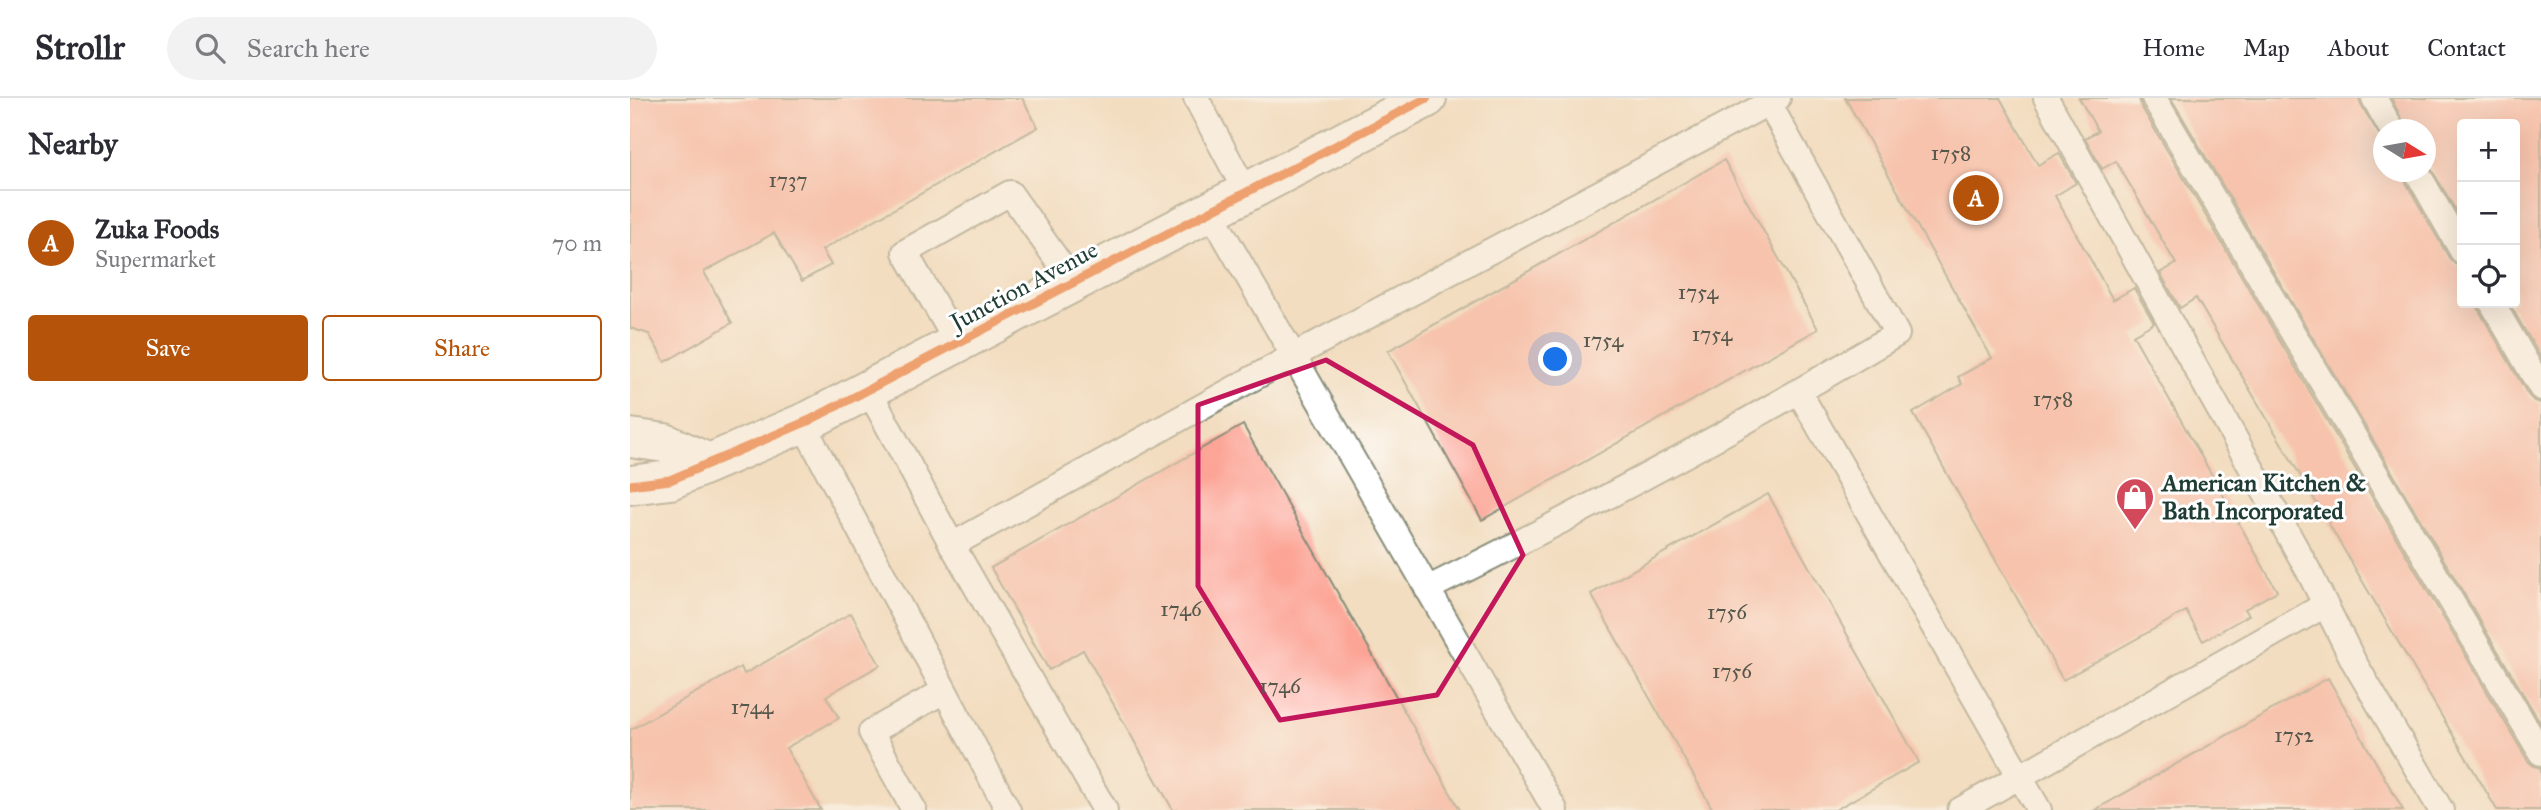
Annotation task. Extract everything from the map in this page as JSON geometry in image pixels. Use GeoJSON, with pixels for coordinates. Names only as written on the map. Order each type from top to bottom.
{"type":"FeatureCollection","features":[{"type":"Feature","properties":{"kind":"street","name":"Junction Avenue"},"geometry":{"type":"LineString","coordinates":[[630,485],[670,480],[802,422],[1427,98]]}},
{"type":"Feature","properties":{"kind":"street"},"geometry":{"type":"LineString","coordinates":[[630,438],[665,443],[709,463]]}},
{"type":"Feature","properties":{"kind":"lane"},"geometry":{"type":"LineString","coordinates":[[1196,98],[1246,192]]}},
{"type":"Feature","properties":{"kind":"lane"},"geometry":{"type":"LineString","coordinates":[[2046,98],[2354,662],[2441,810]]}},
{"type":"Feature","properties":{"kind":"lane"},"geometry":{"type":"LineString","coordinates":[[2154,98],[2541,753]]}},
{"type":"Feature","properties":{"kind":"lane"},"geometry":{"type":"LineString","coordinates":[[2374,98],[2386,119]]}},
{"type":"Feature","properties":{"kind":"lane"},"geometry":{"type":"LineString","coordinates":[[952,545],[1293,356],[1771,100],[1897,334],[1799,392],[1520,543],[1427,589]]}},
{"type":"Feature","properties":{"kind":"lane"},"geometry":{"type":"LineString","coordinates":[[2423,182],[2459,245]]}},
{"type":"Feature","properties":{"kind":"lane"},"geometry":{"type":"LineString","coordinates":[[957,343],[905,252],[1010,193],[1073,282]]}},
{"type":"Feature","properties":{"kind":"lane"},"geometry":{"type":"LineString","coordinates":[[1210,211],[1555,810]]}},
{"type":"Feature","properties":{"kind":"lane"},"geometry":{"type":"LineString","coordinates":[[2495,308],[2541,388]]}},
{"type":"Feature","properties":{"kind":"lane"},"geometry":{"type":"LineString","coordinates":[[868,389],[952,545],[1105,810]]}},
{"type":"Feature","properties":{"kind":"lane"},"geometry":{"type":"LineString","coordinates":[[1799,392],[2039,810]]}},
{"type":"Feature","properties":{"kind":"lane"},"geometry":{"type":"LineString","coordinates":[[802,422],[1008,810]]}},
{"type":"Feature","properties":{"kind":"lane"},"geometry":{"type":"LineString","coordinates":[[1960,810],[2325,605]]}},
{"type":"Feature","properties":{"kind":"lane"},"geometry":{"type":"LineString","coordinates":[[914,810],[871,732],[944,691]]}},
{"type":"Feature","properties":{"kind":"highlighted area"},"geometry":{"type":"Polygon","coordinates":[[[1326,360],[1473,445],[1523,555],[1437,695],[1280,720],[1198,586],[1198,405],[1326,360]]]}},
{"type":"Feature","properties":{"kind":"building"},"geometry":{"type":"Polygon","coordinates":[[[630,98],[1022,98],[1038,127],[822,250],[831,265],[802,281],[774,233],[704,272],[732,323],[665,362],[649,334],[630,328],[630,98]]]}},
{"type":"Feature","properties":{"kind":"building"},"geometry":{"type":"Polygon","coordinates":[[[1845,98],[2000,98],[2038,165],[2059,153],[2076,183],[2055,196],[2113,300],[2134,288],[2154,323],[2133,335],[2277,591],[2245,609],[2249,615],[2203,641],[2186,611],[2063,680],[1913,413],[1962,384],[1958,377],[1992,358],[1845,98]]]}},
{"type":"Feature","properties":{"kind":"building"},"geometry":{"type":"Polygon","coordinates":[[[2079,98],[2139,98],[2141,106],[2528,761],[2541,768],[2541,810],[2497,810],[2196,298],[2180,308],[2160,273],[2176,264],[2116,161],[2102,169],[2085,138],[2098,131],[2079,98]]]}},
{"type":"Feature","properties":{"kind":"building"},"geometry":{"type":"Polygon","coordinates":[[[2171,98],[2359,98],[2373,124],[2373,182],[2406,182],[2449,258],[2457,265],[2457,308],[2478,308],[2528,395],[2541,403],[2541,724],[2171,98]]]}},
{"type":"Feature","properties":{"kind":"building"},"geometry":{"type":"Polygon","coordinates":[[[2391,98],[2541,98],[2541,358],[2512,308],[2520,308],[2520,119],[2457,119],[2457,213],[2436,177],[2436,119],[2402,119],[2391,98]]]}},
{"type":"Feature","properties":{"kind":"building"},"geometry":{"type":"Polygon","coordinates":[[[1724,160],[1818,329],[1482,520],[1388,351],[1724,160]]]}},
{"type":"Feature","properties":{"kind":"building"},"geometry":{"type":"Polygon","coordinates":[[[1243,425],[1460,810],[1173,810],[1083,650],[1049,670],[991,568],[1243,425]]]}},
{"type":"Feature","properties":{"kind":"building"},"geometry":{"type":"Polygon","coordinates":[[[1768,494],[1919,762],[1835,810],[1713,810],[1591,594],[1768,494]]]}},
{"type":"Feature","properties":{"kind":"building"},"geometry":{"type":"Polygon","coordinates":[[[851,613],[880,665],[826,696],[839,718],[786,748],[821,810],[630,810],[630,730],[741,667],[744,674],[851,613]]]}},
{"type":"Feature","properties":{"kind":"building"},"geometry":{"type":"Polygon","coordinates":[[[2328,678],[2403,810],[2095,810],[2328,678]]]}},
{"type":"Feature","properties":{"kind":"cycle path"},"geometry":{"type":"LineString","coordinates":[[630,485],[670,480],[810,420],[1427,98]]}},
{"type":"Feature","properties":{"kind":"place","name":"Zuka Foods"},"geometry":{"type":"Point","coordinates":[1976,198]}},
{"type":"Feature","properties":{"kind":"place","name":"American Kitchen & Bath Incorporated"},"geometry":{"type":"Point","coordinates":[2135,531]}}]}
